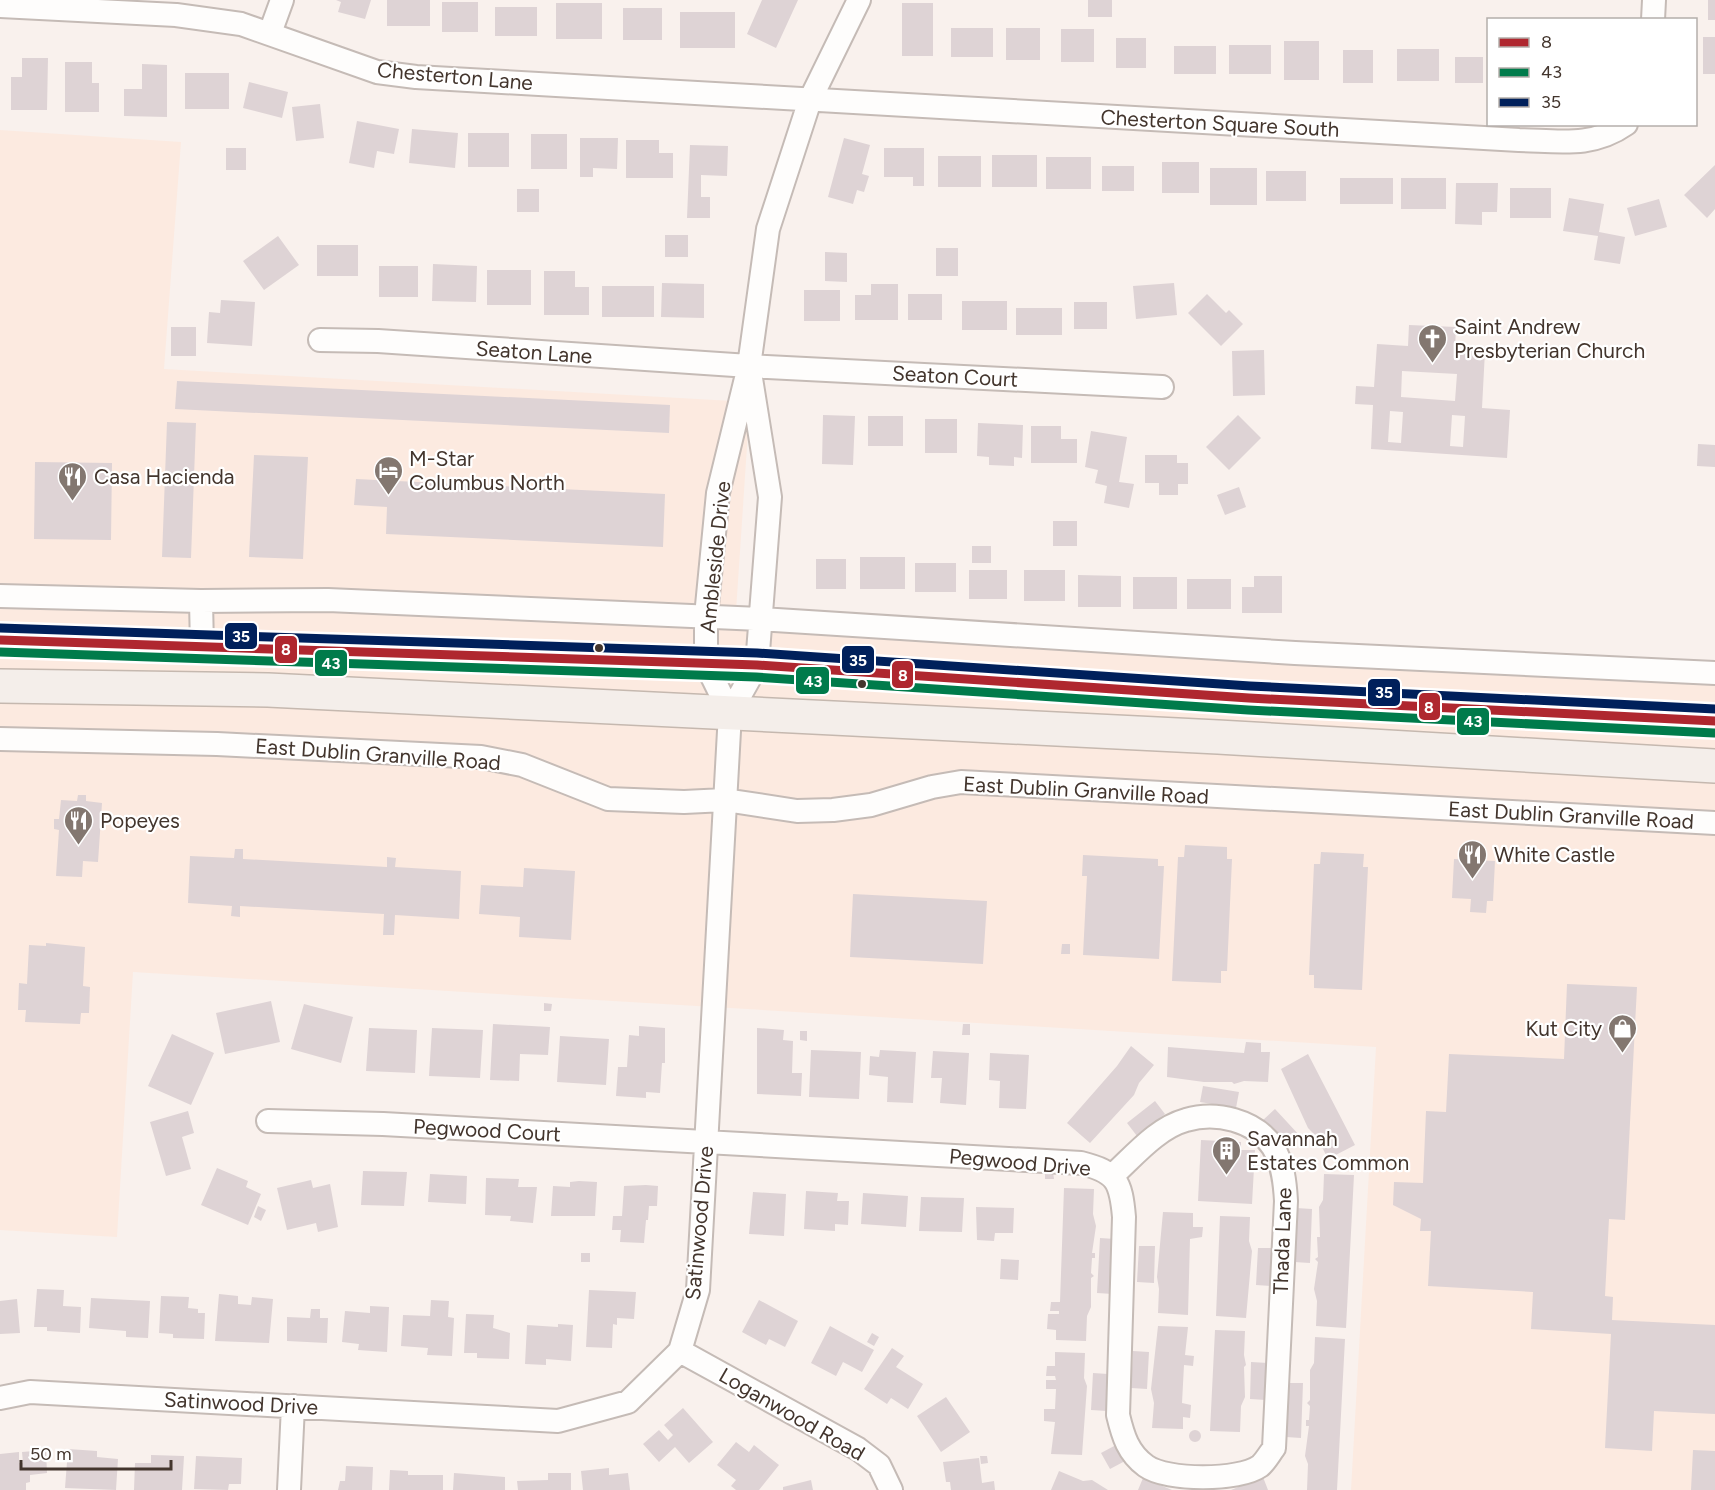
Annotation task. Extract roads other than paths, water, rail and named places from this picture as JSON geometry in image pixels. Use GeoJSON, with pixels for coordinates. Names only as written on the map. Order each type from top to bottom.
{"type":"FeatureCollection","features":[{"type":"Feature","properties":{"kind":"main road"},"geometry":{"type":"LineString","coordinates":[[0,640],[757,665],[1249,698],[1715,721]]}},
{"type":"Feature","properties":{"kind":"main road"},"geometry":{"type":"LineString","coordinates":[[0,686],[268,690],[1218,737],[1715,766]]}},
{"type":"Feature","properties":{"kind":"street"},"geometry":{"type":"LineString","coordinates":[[270,33],[282,0]]}},
{"type":"Feature","properties":{"kind":"street","name":"Ambleside Drive"},"geometry":{"type":"LineString","coordinates":[[730,713],[706,664],[706,616],[718,493],[749,366],[768,230],[810,100],[859,0]]}},
{"type":"Feature","properties":{"kind":"street"},"geometry":{"type":"LineString","coordinates":[[1653,18],[1654,0]]}},
{"type":"Feature","properties":{"kind":"street","name":"Chesterton Lane"},"geometry":{"type":"LineString","coordinates":[[0,6],[176,15],[241,24],[358,65],[397,74],[810,100]]}},
{"type":"Feature","properties":{"kind":"street","name":"Chesterton Square South"},"geometry":{"type":"LineString","coordinates":[[810,100],[1587,142],[1610,136],[1623,126]]}},
{"type":"Feature","properties":{"kind":"street","name":"Seaton Lane"},"geometry":{"type":"LineString","coordinates":[[320,340],[378,341],[749,366]]}},
{"type":"Feature","properties":{"kind":"street","name":"Ambleside Drive"},"geometry":{"type":"LineString","coordinates":[[730,713],[757,665],[770,497],[749,366]]}},
{"type":"Feature","properties":{"kind":"street","name":"Seaton Court"},"geometry":{"type":"LineString","coordinates":[[749,366],[1162,387]]}},
{"type":"Feature","properties":{"kind":"street"},"geometry":{"type":"LineString","coordinates":[[0,596],[201,601],[328,600],[760,618],[1295,653],[1715,673]]}},
{"type":"Feature","properties":{"kind":"street"},"geometry":{"type":"LineString","coordinates":[[201,601],[202,647]]}},
{"type":"Feature","properties":{"kind":"street","name":"Satinwood Drive"},"geometry":{"type":"LineString","coordinates":[[0,1398],[30,1392],[558,1421],[628,1402],[680,1351],[698,1290],[730,713]]}},
{"type":"Feature","properties":{"kind":"street","name":"East Dublin Granville Road"},"geometry":{"type":"LineString","coordinates":[[0,739],[217,744],[481,757],[522,765],[608,799],[684,802],[725,800],[796,811],[833,810],[871,805],[932,787],[970,782],[1715,824]]}},
{"type":"Feature","properties":{"kind":"street","name":"Thada Lane"},"geometry":{"type":"LineString","coordinates":[[1113,1175],[1153,1138],[1185,1120],[1222,1116],[1251,1126],[1273,1147],[1284,1175],[1286,1201],[1274,1448],[1260,1466],[1240,1475],[1206,1476]]}},
{"type":"Feature","properties":{"kind":"street","name":"Pegwood Court"},"geometry":{"type":"LineString","coordinates":[[268,1121],[706,1142]]}},
{"type":"Feature","properties":{"kind":"street","name":"Pegwood Drive"},"geometry":{"type":"LineString","coordinates":[[706,1142],[1081,1162],[1099,1167],[1113,1175],[1121,1190],[1124,1217],[1118,1415],[1125,1445],[1147,1467],[1177,1476],[1206,1476]]}},
{"type":"Feature","properties":{"kind":"street","name":"Loganwood Road"},"geometry":{"type":"LineString","coordinates":[[680,1351],[858,1449],[879,1465],[891,1490]]}},
{"type":"Feature","properties":{"kind":"street"},"geometry":{"type":"LineString","coordinates":[[289,1490],[293,1406]]}},
{"type":"Feature","properties":{"kind":"place","name":"Saint Andrew Presbyterian Church"},"geometry":{"type":"Point","coordinates":[1433,364]}},
{"type":"Feature","properties":{"kind":"place","name":"M-Star Columbus North"},"geometry":{"type":"Point","coordinates":[388,496]}},
{"type":"Feature","properties":{"kind":"place","name":"Casa Hacienda"},"geometry":{"type":"Point","coordinates":[73,502]}},
{"type":"Feature","properties":{"kind":"place","name":"Popeyes"},"geometry":{"type":"Point","coordinates":[79,846]}},
{"type":"Feature","properties":{"kind":"place","name":"White Castle"},"geometry":{"type":"Point","coordinates":[1473,880]}},
{"type":"Feature","properties":{"kind":"place","name":"Kut City"},"geometry":{"type":"Point","coordinates":[1623,1054]}},
{"type":"Feature","properties":{"kind":"place","name":"Savannah Estates Common"},"geometry":{"type":"Point","coordinates":[1226,1176]}}]}
